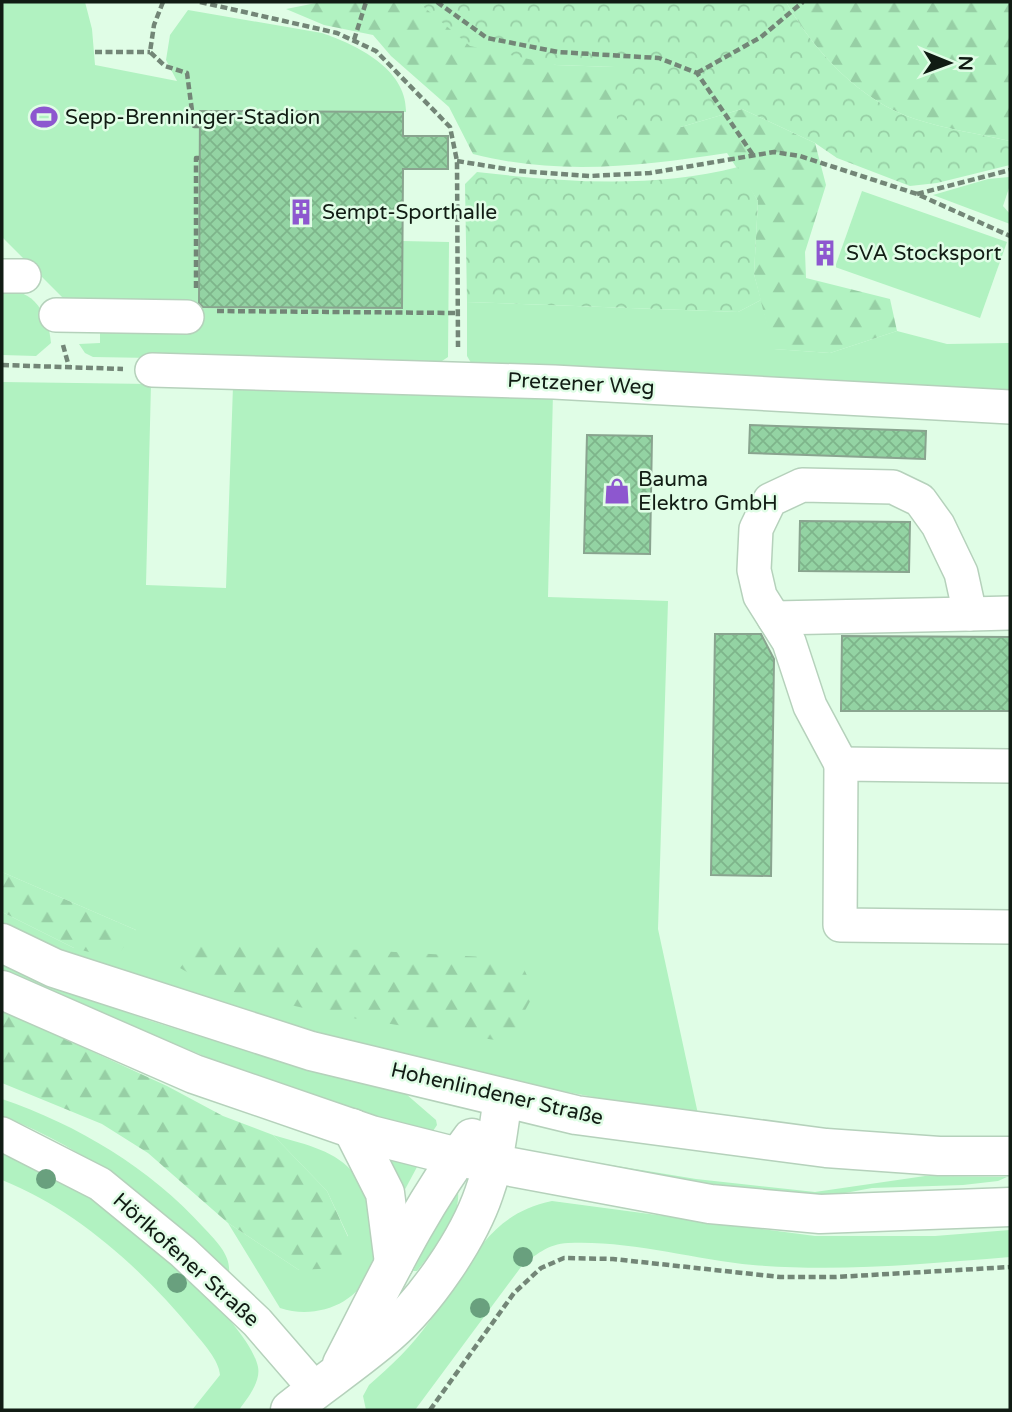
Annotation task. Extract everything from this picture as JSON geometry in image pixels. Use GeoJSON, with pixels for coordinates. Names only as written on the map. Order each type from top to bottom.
{"type":"FeatureCollection","features":[{"type":"Feature","properties":{"kind":"main road","name":"Hohenlindener Straße"},"geometry":{"type":"LineString","coordinates":[[2,943],[54,968],[183,1012],[311,1051],[576,1115],[825,1148],[939,1156],[1010,1156]]}},
{"type":"Feature","properties":{"kind":"main road"},"geometry":{"type":"LineString","coordinates":[[2,990],[156,1059],[352,1128],[475,1160],[710,1204],[820,1214],[1010,1207]]}},
{"type":"Feature","properties":{"kind":"main road"},"geometry":{"type":"LineString","coordinates":[[314,1391],[394,1263],[475,1160],[503,1098]]}},
{"type":"Feature","properties":{"kind":"main road"},"geometry":{"type":"LineString","coordinates":[[352,1128],[385,1194],[394,1263]]}},
{"type":"Feature","properties":{"kind":"main road"},"geometry":{"type":"LineString","coordinates":[[314,1391],[411,1312],[475,1218],[475,1160]]}},
{"type":"Feature","properties":{"kind":"street"},"geometry":{"type":"LineString","coordinates":[[56,315],[197,308]]}},
{"type":"Feature","properties":{"kind":"street","name":"Pretzener Weg"},"geometry":{"type":"LineString","coordinates":[[152,370],[458,379],[1010,407]]}},
{"type":"Feature","properties":{"kind":"street"},"geometry":{"type":"LineString","coordinates":[[970,614],[961,573],[938,524],[920,500],[893,487],[802,485],[770,500],[756,529],[754,570],[760,596],[789,642],[810,706],[841,764],[839,925],[1010,927]]}},
{"type":"Feature","properties":{"kind":"street"},"geometry":{"type":"LineString","coordinates":[[774,618],[1010,613]]}},
{"type":"Feature","properties":{"kind":"street"},"geometry":{"type":"LineString","coordinates":[[841,764],[1010,766]]}},
{"type":"Feature","properties":{"kind":"street","name":"Hörlkofener Straße"},"geometry":{"type":"LineString","coordinates":[[2,1134],[100,1184],[183,1252],[257,1322],[314,1391]]}},
{"type":"Feature","properties":{"kind":"path"},"geometry":{"type":"LineString","coordinates":[[150,52],[154,25],[163,2]]}},
{"type":"Feature","properties":{"kind":"path"},"geometry":{"type":"LineString","coordinates":[[200,2],[337,33],[354,40],[376,51],[450,127],[457,161],[458,379]]}},
{"type":"Feature","properties":{"kind":"path"},"geometry":{"type":"LineString","coordinates":[[354,40],[366,2]]}},
{"type":"Feature","properties":{"kind":"path"},"geometry":{"type":"LineString","coordinates":[[437,2],[487,38],[558,52],[659,58],[696,73],[754,155]]}},
{"type":"Feature","properties":{"kind":"path"},"geometry":{"type":"LineString","coordinates":[[696,73],[761,37],[803,2]]}},
{"type":"Feature","properties":{"kind":"path"},"geometry":{"type":"LineString","coordinates":[[95,52],[150,52],[165,65],[187,73],[194,126],[200,126]]}},
{"type":"Feature","properties":{"kind":"path"},"geometry":{"type":"LineString","coordinates":[[457,161],[519,171],[590,176],[650,173],[774,152],[800,156],[917,194],[1010,236]]}},
{"type":"Feature","properties":{"kind":"path"},"geometry":{"type":"LineString","coordinates":[[200,158],[196,158],[197,308],[458,313]]}},
{"type":"Feature","properties":{"kind":"path"},"geometry":{"type":"LineString","coordinates":[[917,194],[1010,170]]}},
{"type":"Feature","properties":{"kind":"path"},"geometry":{"type":"LineString","coordinates":[[2,365],[152,370]]}},
{"type":"Feature","properties":{"kind":"path"},"geometry":{"type":"LineString","coordinates":[[430,1410],[514,1293],[541,1268],[564,1258],[613,1259],[780,1277],[836,1277],[1010,1267]]}},
{"type":"Feature","properties":{"kind":"green space"},"geometry":{"type":"Polygon","coordinates":[[[2,2],[85,2],[92,29],[95,65],[177,81],[166,60],[170,35],[188,10],[322,33],[350,44],[378,61],[398,83],[406,112],[200,111],[199,307],[402,308],[402,241],[449,242],[448,357],[439,363],[93,357],[85,353],[79,344],[100,343],[100,328],[69,304],[2,237],[2,2]]]}},
{"type":"Feature","properties":{"kind":"green space"},"geometry":{"type":"Polygon","coordinates":[[[321,2],[418,2],[430,11],[556,65],[614,67],[681,127],[742,109],[815,143],[826,185],[805,252],[806,278],[890,299],[897,331],[830,353],[773,349],[754,274],[758,201],[727,153],[600,167],[537,165],[473,154],[449,107],[391,56],[373,35],[324,25],[286,9],[321,2]]]}},
{"type":"Feature","properties":{"kind":"green space"},"geometry":{"type":"Polygon","coordinates":[[[418,2],[786,2],[825,56],[857,87],[895,111],[915,119],[1010,141],[1010,165],[937,183],[910,186],[837,158],[815,143],[742,109],[681,127],[617,119],[614,67],[556,65],[470,46],[418,2]]]}},
{"type":"Feature","properties":{"kind":"green space"},"geometry":{"type":"Polygon","coordinates":[[[786,2],[1010,2],[1010,141],[915,119],[876,100],[857,87],[825,56],[786,2]]]}},
{"type":"Feature","properties":{"kind":"green space"},"geometry":{"type":"Polygon","coordinates":[[[738,167],[758,201],[754,274],[761,300],[738,312],[467,302],[465,184],[477,172],[608,182],[673,178],[738,167]]]}},
{"type":"Feature","properties":{"kind":"green space"},"geometry":{"type":"Polygon","coordinates":[[[1009,177],[1010,185],[1003,206],[1010,214],[1010,224],[933,195],[988,179],[1009,177]]]}},
{"type":"Feature","properties":{"kind":"green space"},"geometry":{"type":"Polygon","coordinates":[[[862,191],[1007,242],[980,318],[835,267],[862,191]]]}},
{"type":"Feature","properties":{"kind":"green space"},"geometry":{"type":"Polygon","coordinates":[[[2,289],[23,294],[38,305],[43,313],[51,343],[36,356],[2,355],[2,289]]]}},
{"type":"Feature","properties":{"kind":"green space"},"geometry":{"type":"Polygon","coordinates":[[[761,300],[774,349],[830,353],[897,331],[947,344],[1010,343],[1010,392],[474,368],[467,356],[467,302],[738,312],[761,300]]]}},
{"type":"Feature","properties":{"kind":"green space"},"geometry":{"type":"Polygon","coordinates":[[[2,382],[151,384],[146,585],[226,588],[233,386],[553,393],[548,597],[668,601],[658,929],[698,1114],[523,1083],[351,1041],[148,980],[60,949],[2,924],[2,912],[74,948],[136,930],[2,872],[2,382]]]}},
{"type":"Feature","properties":{"kind":"green space"},"geometry":{"type":"Polygon","coordinates":[[[2,872],[136,930],[115,959],[74,948],[2,912],[2,872]]]}},
{"type":"Feature","properties":{"kind":"green space"},"geometry":{"type":"Polygon","coordinates":[[[199,941],[519,959],[535,992],[508,1042],[339,1016],[215,988],[180,968],[199,941]]]}},
{"type":"Feature","properties":{"kind":"green space"},"geometry":{"type":"Polygon","coordinates":[[[2,963],[80,996],[151,1021],[270,1058],[406,1094],[436,1120],[437,1125],[433,1131],[377,1117],[268,1081],[2,969],[2,963]]]}},
{"type":"Feature","properties":{"kind":"green space"},"geometry":{"type":"Polygon","coordinates":[[[2,1010],[167,1086],[223,1116],[273,1135],[327,1191],[348,1237],[337,1268],[299,1270],[228,1223],[148,1153],[102,1124],[2,1083],[2,1010]]]}},
{"type":"Feature","properties":{"kind":"green space"},"geometry":{"type":"Polygon","coordinates":[[[2,1099],[85,1135],[160,1186],[183,1206],[222,1249],[228,1260],[229,1273],[151,1204],[95,1163],[35,1130],[2,1116],[2,1099]]]}},
{"type":"Feature","properties":{"kind":"green space"},"geometry":{"type":"Polygon","coordinates":[[[273,1135],[335,1157],[357,1176],[368,1197],[374,1249],[370,1271],[352,1295],[325,1309],[310,1312],[280,1308],[228,1223],[299,1270],[348,1236],[327,1191],[273,1135]]]}},
{"type":"Feature","properties":{"kind":"green space"},"geometry":{"type":"Polygon","coordinates":[[[2,1149],[74,1185],[120,1217],[179,1268],[232,1322],[249,1347],[258,1367],[255,1384],[239,1410],[192,1410],[220,1375],[210,1352],[152,1285],[106,1244],[56,1208],[2,1180],[2,1149]]]}},
{"type":"Feature","properties":{"kind":"green space"},"geometry":{"type":"Polygon","coordinates":[[[550,1155],[696,1179],[815,1192],[925,1176],[1007,1177],[998,1181],[963,1185],[872,1188],[818,1198],[678,1183],[550,1155]]]}},
{"type":"Feature","properties":{"kind":"green space"},"geometry":{"type":"Polygon","coordinates":[[[387,1157],[417,1167],[402,1195],[387,1157]]]}},
{"type":"Feature","properties":{"kind":"green space"},"geometry":{"type":"Polygon","coordinates":[[[458,1190],[458,1201],[451,1223],[417,1271],[413,1271],[450,1197],[458,1190]]]}},
{"type":"Feature","properties":{"kind":"green space"},"geometry":{"type":"Polygon","coordinates":[[[552,1201],[815,1236],[935,1236],[1010,1230],[1010,1257],[817,1268],[753,1265],[614,1244],[554,1245],[521,1267],[415,1410],[366,1410],[363,1396],[369,1385],[422,1331],[493,1232],[529,1208],[552,1201]]]}},
{"type":"Feature","properties":{"kind":"building","name":"Sempt-Sporthalle"},"geometry":{"type":"Polygon","coordinates":[[[200,111],[403,112],[403,136],[448,136],[448,169],[403,169],[402,308],[203,307],[199,303],[200,111]]]}},
{"type":"Feature","properties":{"kind":"building"},"geometry":{"type":"Polygon","coordinates":[[[750,425],[926,431],[925,459],[749,453],[750,425]]]}},
{"type":"Feature","properties":{"kind":"building"},"geometry":{"type":"Polygon","coordinates":[[[587,435],[652,436],[650,554],[584,553],[587,435]]]}},
{"type":"Feature","properties":{"kind":"building"},"geometry":{"type":"Polygon","coordinates":[[[800,521],[910,522],[909,572],[799,571],[800,521]]]}},
{"type":"Feature","properties":{"kind":"building"},"geometry":{"type":"Polygon","coordinates":[[[715,634],[761,634],[774,659],[771,876],[711,875],[715,634]]]}},
{"type":"Feature","properties":{"kind":"building"},"geometry":{"type":"Polygon","coordinates":[[[842,636],[1010,637],[1010,711],[841,711],[842,636]]]}},
{"type":"Feature","properties":{"kind":"place","name":"Sepp-Brenninger-Stadion"},"geometry":{"type":"Point","coordinates":[44,117]}},
{"type":"Feature","properties":{"kind":"place","name":"Sempt-Sporthalle"},"geometry":{"type":"Point","coordinates":[301,212]}},
{"type":"Feature","properties":{"kind":"place","name":"SVA Stocksport"},"geometry":{"type":"Point","coordinates":[825,253]}},
{"type":"Feature","properties":{"kind":"place","name":"Bauma Elektro GmbH"},"geometry":{"type":"Point","coordinates":[617,491]}}]}
